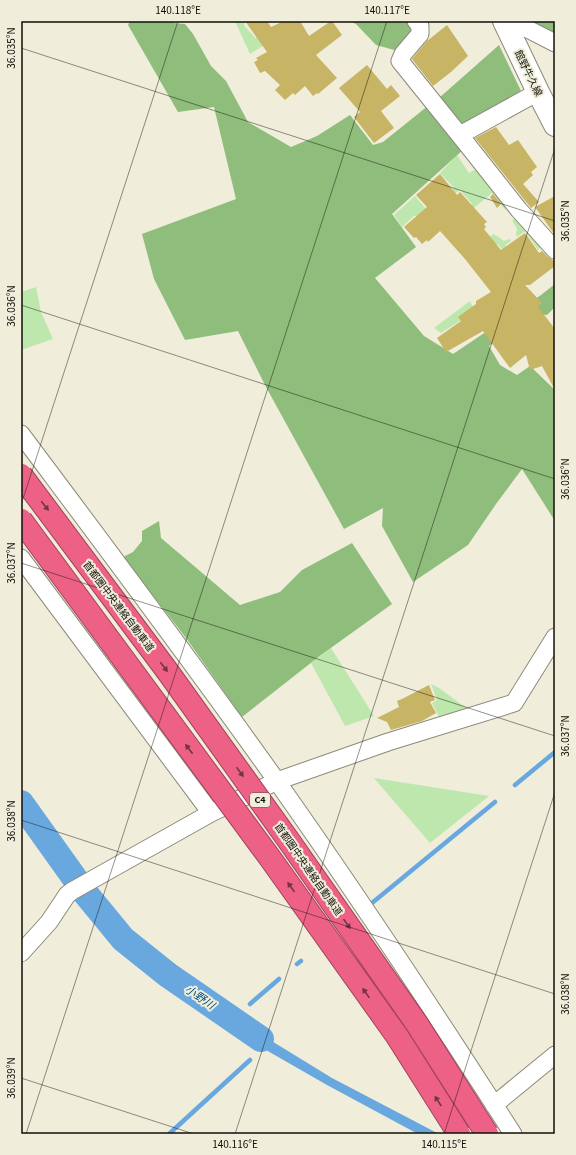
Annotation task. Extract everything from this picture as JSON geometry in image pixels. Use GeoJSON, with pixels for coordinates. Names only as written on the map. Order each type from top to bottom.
{"type":"FeatureCollection","features":[{"type":"Feature","properties":{"kind":"highway","name":"首都圏中央連絡自動車道"},"geometry":{"type":"LineString","coordinates":[[21,475],[168,672],[289,841],[417,1024],[487,1134]]}},
{"type":"Feature","properties":{"kind":"highway","name":"C4"},"geometry":{"type":"LineString","coordinates":[[21,520],[279,871],[397,1036],[459,1134]]}},
{"type":"Feature","properties":{"kind":"main road","name":"館野牛久線"},"geometry":{"type":"LineString","coordinates":[[504,21],[555,125]]}},
{"type":"Feature","properties":{"kind":"street"},"geometry":{"type":"LineString","coordinates":[[416,21],[420,26],[420,34],[403,54],[400,61],[519,210],[555,250]]}},
{"type":"Feature","properties":{"kind":"street"},"geometry":{"type":"LineString","coordinates":[[512,21],[555,43]]}},
{"type":"Feature","properties":{"kind":"street"},"geometry":{"type":"LineString","coordinates":[[460,135],[538,92]]}},
{"type":"Feature","properties":{"kind":"street"},"geometry":{"type":"LineString","coordinates":[[21,434],[277,781],[387,940],[513,1134]]}},
{"type":"Feature","properties":{"kind":"street"},"geometry":{"type":"LineString","coordinates":[[21,558],[211,813]]}},
{"type":"Feature","properties":{"kind":"street"},"geometry":{"type":"LineString","coordinates":[[21,953],[49,922],[67,895],[72,891],[211,813],[277,781],[388,742],[514,703],[555,637]]}},
{"type":"Feature","properties":{"kind":"street"},"geometry":{"type":"LineString","coordinates":[[494,1105],[555,1054]]}},
{"type":"Feature","properties":{"kind":"green space"},"geometry":{"type":"Polygon","coordinates":[[[130,21],[173,21],[174,23],[185,24],[193,34],[211,66],[226,81],[248,122],[291,147],[317,136],[350,115],[373,145],[383,142],[429,105],[464,149],[392,214],[416,247],[375,278],[424,336],[453,354],[555,284],[555,307],[547,315],[539,314],[508,329],[489,346],[500,365],[517,375],[530,366],[555,390],[555,521],[522,469],[468,545],[413,582],[382,526],[383,508],[344,529],[266,387],[238,331],[185,340],[154,279],[142,234],[236,199],[214,107],[178,112],[128,25],[130,21]]]}},
{"type":"Feature","properties":{"kind":"green space"},"geometry":{"type":"Polygon","coordinates":[[[235,21],[244,21],[244,25],[255,38],[274,28],[279,36],[250,54],[235,21]]]}},
{"type":"Feature","properties":{"kind":"green space"},"geometry":{"type":"Polygon","coordinates":[[[349,21],[408,21],[412,33],[398,51],[376,45],[356,24],[349,21]]]}},
{"type":"Feature","properties":{"kind":"green space"},"geometry":{"type":"Polygon","coordinates":[[[528,21],[555,21],[555,36],[528,21]]]}},
{"type":"Feature","properties":{"kind":"green space"},"geometry":{"type":"Polygon","coordinates":[[[499,45],[521,91],[465,126],[461,126],[439,98],[499,45]]]}},
{"type":"Feature","properties":{"kind":"green space"},"geometry":{"type":"Polygon","coordinates":[[[457,155],[469,173],[478,168],[505,203],[505,210],[492,193],[442,234],[472,204],[460,190],[454,194],[451,192],[454,188],[440,173],[457,155]]]}},
{"type":"Feature","properties":{"kind":"green space"},"geometry":{"type":"Polygon","coordinates":[[[415,196],[432,216],[414,216],[402,227],[394,215],[415,196]]]}},
{"type":"Feature","properties":{"kind":"green space"},"geometry":{"type":"Polygon","coordinates":[[[517,218],[543,246],[538,250],[525,231],[517,237],[517,229],[512,220],[517,218]]]}},
{"type":"Feature","properties":{"kind":"green space"},"geometry":{"type":"Polygon","coordinates":[[[493,234],[504,241],[510,239],[511,241],[505,245],[516,262],[514,264],[498,244],[484,253],[487,240],[493,234]]]}},
{"type":"Feature","properties":{"kind":"green space"},"geometry":{"type":"Polygon","coordinates":[[[36,287],[41,312],[53,339],[21,350],[21,292],[36,287]]]}},
{"type":"Feature","properties":{"kind":"green space"},"geometry":{"type":"Polygon","coordinates":[[[470,301],[475,311],[441,333],[434,328],[470,301]]]}},
{"type":"Feature","properties":{"kind":"green space"},"geometry":{"type":"Polygon","coordinates":[[[159,521],[161,538],[240,605],[280,592],[302,570],[352,543],[392,604],[321,655],[242,717],[186,638],[123,557],[133,552],[142,541],[142,531],[159,521]]]}},
{"type":"Feature","properties":{"kind":"green space"},"geometry":{"type":"Polygon","coordinates":[[[331,648],[374,716],[345,726],[311,663],[331,648]]]}},
{"type":"Feature","properties":{"kind":"green space"},"geometry":{"type":"Polygon","coordinates":[[[431,684],[439,688],[469,710],[440,719],[432,703],[437,700],[431,684]]]}},
{"type":"Feature","properties":{"kind":"green space"},"geometry":{"type":"Polygon","coordinates":[[[374,778],[489,796],[430,843],[374,778]]]}},
{"type":"Feature","properties":{"kind":"water"},"geometry":{"type":"Polygon","coordinates":[[[234,1015],[270,1040],[332,1078],[439,1134],[418,1134],[259,1046],[260,1043],[229,1022],[234,1015]]]}},
{"type":"Feature","properties":{"kind":"building"},"geometry":{"type":"Polygon","coordinates":[[[245,21],[267,21],[271,27],[284,21],[300,21],[309,36],[332,21],[342,35],[316,55],[337,78],[318,94],[317,93],[313,96],[305,86],[295,95],[293,93],[285,100],[275,90],[280,85],[265,71],[260,73],[254,62],[258,60],[256,58],[267,52],[245,21]]]}},
{"type":"Feature","properties":{"kind":"building"},"geometry":{"type":"Polygon","coordinates":[[[447,25],[468,56],[433,86],[412,59],[427,41],[447,25]]]}},
{"type":"Feature","properties":{"kind":"building"},"geometry":{"type":"Polygon","coordinates":[[[367,65],[387,89],[391,85],[400,96],[381,111],[394,128],[374,143],[354,117],[360,112],[339,88],[367,65]]]}},
{"type":"Feature","properties":{"kind":"building"},"geometry":{"type":"Polygon","coordinates":[[[496,127],[509,145],[518,140],[537,167],[531,172],[533,175],[523,184],[539,202],[531,208],[475,138],[496,127]]]}},
{"type":"Feature","properties":{"kind":"building"},"geometry":{"type":"Polygon","coordinates":[[[440,174],[457,195],[460,192],[487,222],[484,224],[486,227],[484,229],[501,250],[525,233],[539,253],[542,251],[552,259],[555,264],[555,266],[530,285],[525,285],[542,303],[538,307],[555,329],[555,390],[542,366],[530,370],[526,355],[510,368],[483,331],[446,352],[437,338],[461,321],[458,317],[476,304],[476,301],[491,292],[465,259],[440,231],[428,242],[427,240],[422,244],[404,227],[427,207],[416,195],[440,174]]]}},
{"type":"Feature","properties":{"kind":"building"},"geometry":{"type":"Polygon","coordinates":[[[493,194],[501,204],[497,208],[490,197],[493,194]]]}},
{"type":"Feature","properties":{"kind":"building"},"geometry":{"type":"Polygon","coordinates":[[[555,196],[555,235],[535,207],[555,196]]]}},
{"type":"Feature","properties":{"kind":"building"},"geometry":{"type":"Polygon","coordinates":[[[429,685],[435,700],[430,702],[436,713],[422,721],[391,730],[387,722],[377,718],[399,707],[397,701],[429,685]]]}},
{"type":"Feature","properties":{"kind":"waterway"},"geometry":{"type":"LineString","coordinates":[[515,785],[555,752]]}},
{"type":"Feature","properties":{"kind":"waterway"},"geometry":{"type":"LineString","coordinates":[[372,903],[495,802]]}},
{"type":"Feature","properties":{"kind":"waterway","name":"小野川"},"geometry":{"type":"LineString","coordinates":[[21,803],[86,894],[123,939],[168,975],[261,1039]]}},
{"type":"Feature","properties":{"kind":"waterway"},"geometry":{"type":"LineString","coordinates":[[297,964],[301,961]]}},
{"type":"Feature","properties":{"kind":"waterway"},"geometry":{"type":"LineString","coordinates":[[250,1004],[279,979]]}},
{"type":"Feature","properties":{"kind":"waterway"},"geometry":{"type":"LineString","coordinates":[[169,1134],[250,1060]]}}]}
